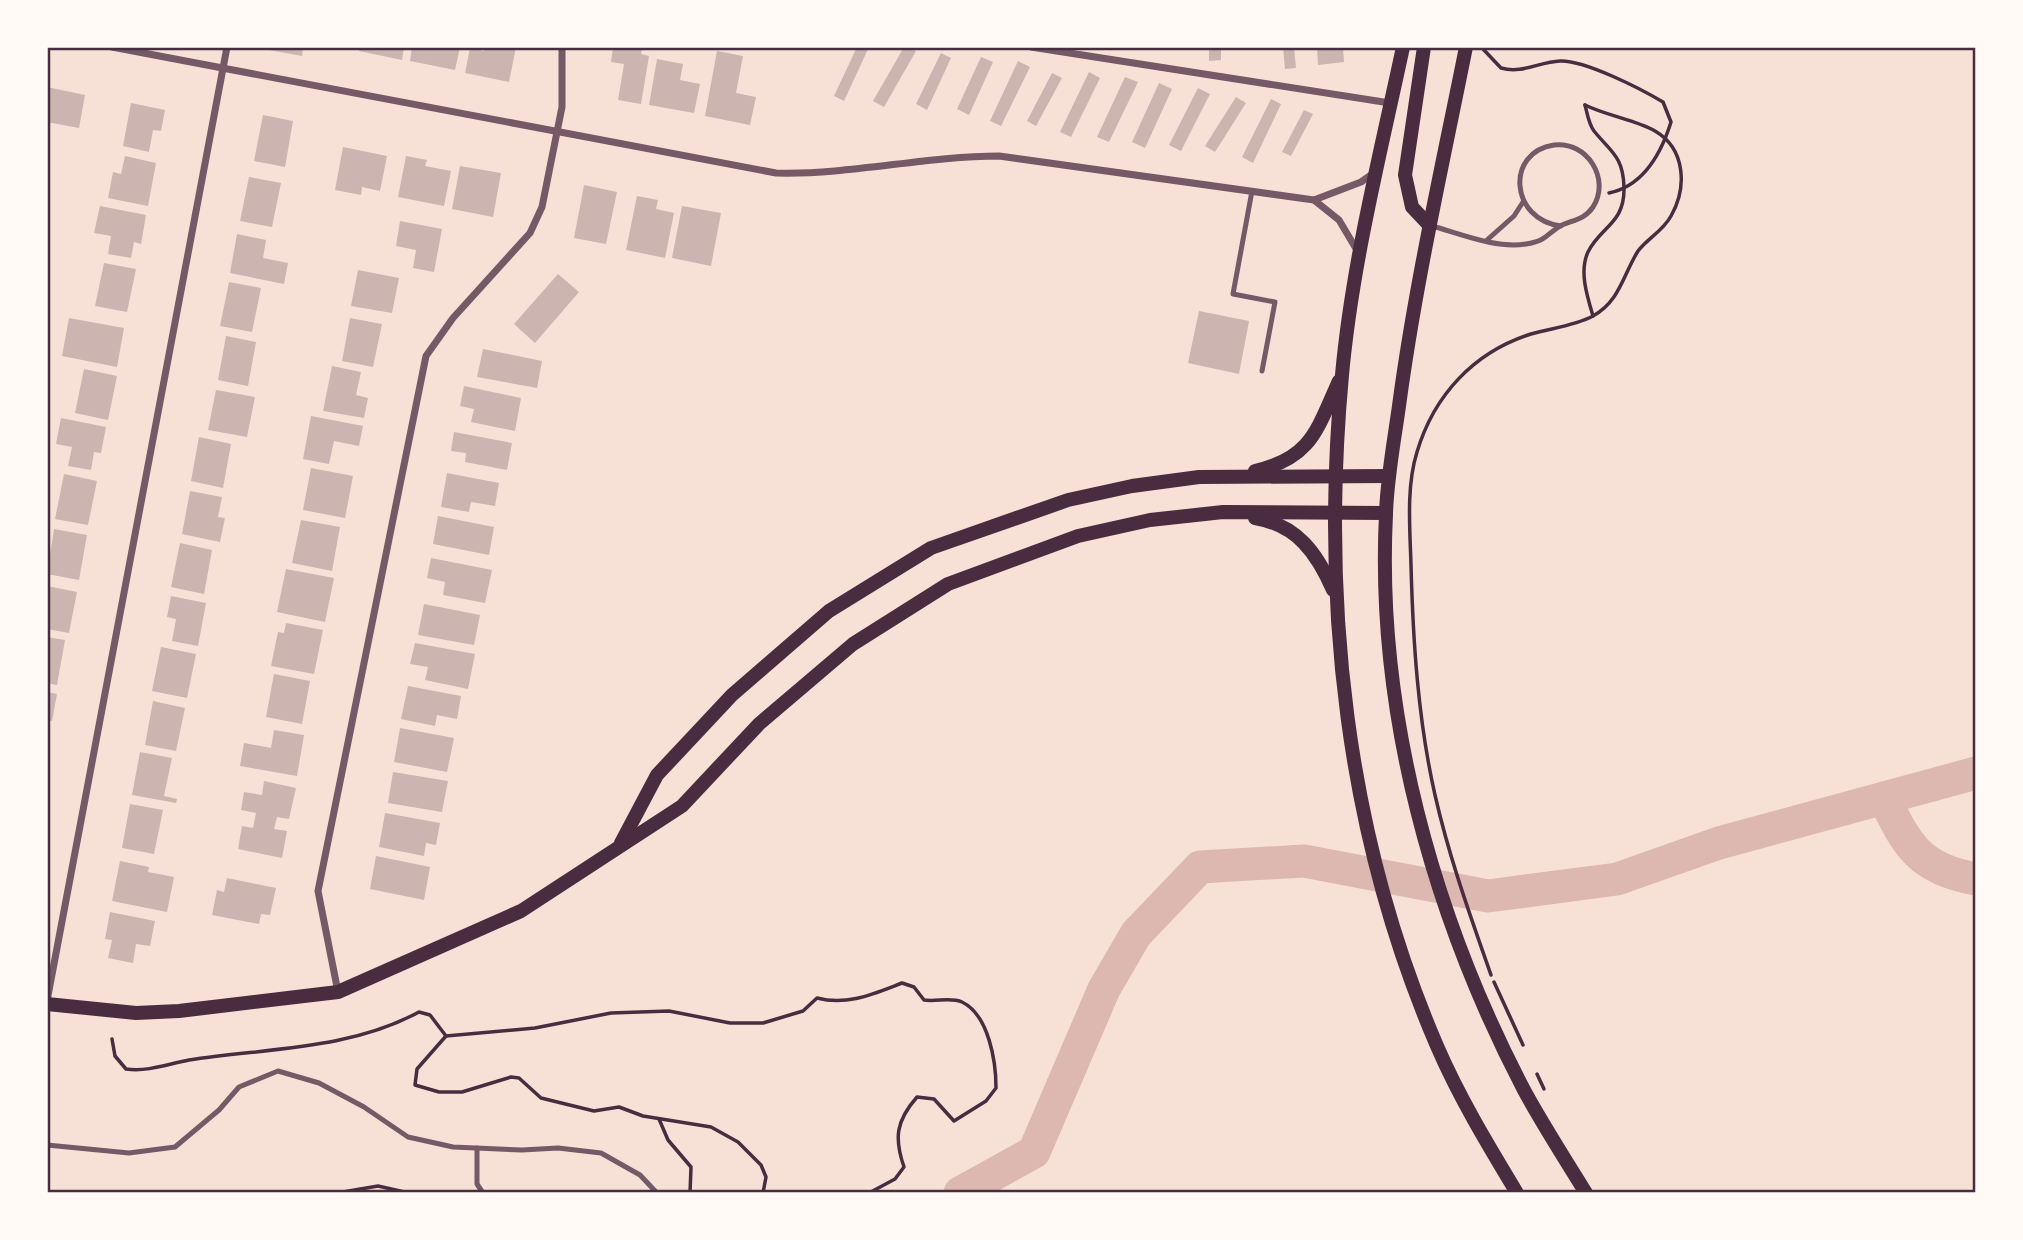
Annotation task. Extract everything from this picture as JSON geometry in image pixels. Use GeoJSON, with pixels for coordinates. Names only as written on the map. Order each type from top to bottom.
{"type":"FeatureCollection","features":[{"type":"Feature","properties":{"kind":"main road"},"geometry":{"type":"LineString","coordinates":[[1403,47],[1360,257],[1342,374],[1335,513],[1336,599],[1347,727],[1367,836],[1396,939],[1437,1046],[1474,1121],[1517,1193]]}},
{"type":"Feature","properties":{"kind":"main road"},"geometry":{"type":"LineString","coordinates":[[1424,47],[1405,175],[1412,207],[1430,226]]}},
{"type":"Feature","properties":{"kind":"main road"},"geometry":{"type":"LineString","coordinates":[[1466,47],[1406,353],[1389,476],[1386,513],[1388,617],[1398,724],[1428,849],[1467,962],[1524,1091],[1586,1193]]}},
{"type":"Feature","properties":{"kind":"main road"},"geometry":{"type":"LineString","coordinates":[[1228,477],[1282,465],[1304,448],[1316,431],[1342,374]]}},
{"type":"Feature","properties":{"kind":"main road"},"geometry":{"type":"LineString","coordinates":[[620,844],[657,775],[732,695],[829,611],[931,548],[1068,500],[1132,486],[1199,477],[1389,476]]}},
{"type":"Feature","properties":{"kind":"main road"},"geometry":{"type":"LineString","coordinates":[[47,1003],[123,1012],[179,1011],[338,992],[521,911],[682,806],[759,724],[853,644],[948,584],[1078,536],[1150,520],[1223,512],[1386,513]]}},
{"type":"Feature","properties":{"kind":"main road"},"geometry":{"type":"LineString","coordinates":[[1223,512],[1270,521],[1296,535],[1321,562],[1336,599]]}},
{"type":"Feature","properties":{"kind":"street"},"geometry":{"type":"LineString","coordinates":[[112,47],[776,173],[820,174],[964,156],[999,156],[1314,200],[1361,182],[1377,171]]}},
{"type":"Feature","properties":{"kind":"street"},"geometry":{"type":"LineString","coordinates":[[47,1003],[227,47]]}},
{"type":"Feature","properties":{"kind":"street"},"geometry":{"type":"LineString","coordinates":[[338,992],[318,891],[426,356],[453,318],[530,233],[542,207],[557,133],[564,75],[562,47]]}},
{"type":"Feature","properties":{"kind":"street"},"geometry":{"type":"LineString","coordinates":[[1031,47],[1392,103]]}},
{"type":"Feature","properties":{"kind":"street"},"geometry":{"type":"LineString","coordinates":[[1314,200],[1339,220],[1360,257]]}},
{"type":"Feature","properties":{"kind":"lane"},"geometry":{"type":"LineString","coordinates":[[1430,226],[1487,240],[1525,245],[1549,238],[1561,226],[1584,217],[1598,196],[1597,171],[1591,160],[1570,146],[1555,145],[1540,150],[1529,159],[1521,172],[1519,187],[1523,202],[1539,220],[1561,226]]}},
{"type":"Feature","properties":{"kind":"lane"},"geometry":{"type":"LineString","coordinates":[[1252,191],[1233,294],[1275,302],[1262,371]]}},
{"type":"Feature","properties":{"kind":"lane"},"geometry":{"type":"LineString","coordinates":[[1487,240],[1514,216],[1523,202]]}},
{"type":"Feature","properties":{"kind":"lane"},"geometry":{"type":"LineString","coordinates":[[47,1145],[130,1153],[176,1147],[219,1110],[239,1087],[278,1071],[327,1087],[365,1107],[408,1137],[453,1147],[522,1150],[558,1148],[601,1153],[640,1175],[657,1193]]}},
{"type":"Feature","properties":{"kind":"lane"},"geometry":{"type":"LineString","coordinates":[[477,1148],[477,1184],[484,1193]]}},
{"type":"Feature","properties":{"kind":"path"},"geometry":{"type":"LineString","coordinates":[[1482,47],[1494,63],[1509,70],[1571,62],[1663,102],[1671,115],[1666,139],[1654,160],[1637,180],[1624,190],[1598,196]]}},
{"type":"Feature","properties":{"kind":"path"},"geometry":{"type":"LineString","coordinates":[[1528,1057],[1491,975],[1456,875],[1435,793],[1423,722],[1410,531],[1413,468],[1428,421],[1446,392],[1484,355],[1507,342],[1575,323],[1610,304],[1637,253],[1664,226],[1679,199],[1681,162],[1666,139],[1646,127],[1610,118],[1585,105]]}},
{"type":"Feature","properties":{"kind":"path"},"geometry":{"type":"LineString","coordinates":[[763,1193],[766,1177],[761,1165],[732,1138],[697,1123],[659,1119],[619,1107],[594,1111],[541,1098],[519,1078],[511,1077],[462,1092],[439,1092],[415,1085],[417,1069],[446,1037],[535,1028],[611,1013],[669,1011],[730,1023],[763,1023],[803,1011],[817,998],[838,1004],[851,998],[861,999],[902,983],[915,987],[923,1000],[961,1001],[973,1009],[982,1024],[993,1054],[996,1088],[986,1101],[954,1121],[934,1099],[917,1097],[904,1112],[897,1130],[898,1148],[904,1167],[895,1179],[869,1193]]}},
{"type":"Feature","properties":{"kind":"path"},"geometry":{"type":"LineString","coordinates":[[112,1039],[115,1056],[126,1069],[140,1071],[190,1060],[330,1043],[393,1026],[419,1012],[430,1015],[446,1037]]}},
{"type":"Feature","properties":{"kind":"path"},"geometry":{"type":"LineString","coordinates":[[1534,1069],[1546,1093]]}},
{"type":"Feature","properties":{"kind":"path"},"geometry":{"type":"LineString","coordinates":[[659,1119],[668,1140],[691,1167],[690,1193]]}},
{"type":"Feature","properties":{"kind":"path"},"geometry":{"type":"LineString","coordinates":[[337,1193],[378,1186],[409,1193]]}},
{"type":"Feature","properties":{"kind":"building"},"geometry":{"type":"Polygon","coordinates":[[[269,47],[303,47],[302,56],[269,50],[269,47]]]}},
{"type":"Feature","properties":{"kind":"building"},"geometry":{"type":"Polygon","coordinates":[[[360,47],[404,47],[402,60],[359,51],[360,47]]]}},
{"type":"Feature","properties":{"kind":"building"},"geometry":{"type":"Polygon","coordinates":[[[412,47],[460,47],[455,70],[410,61],[412,47]]]}},
{"type":"Feature","properties":{"kind":"building"},"geometry":{"type":"Polygon","coordinates":[[[485,47],[516,47],[509,82],[465,73],[470,48],[484,51],[485,47]]]}},
{"type":"Feature","properties":{"kind":"building"},"geometry":{"type":"Polygon","coordinates":[[[613,47],[642,47],[641,54],[649,56],[641,104],[618,100],[624,64],[611,62],[613,47]]]}},
{"type":"Feature","properties":{"kind":"building"},"geometry":{"type":"Polygon","coordinates":[[[857,47],[869,47],[844,101],[834,96],[857,47]]]}},
{"type":"Feature","properties":{"kind":"building"},"geometry":{"type":"Polygon","coordinates":[[[904,47],[916,51],[884,107],[873,101],[904,47]]]}},
{"type":"Feature","properties":{"kind":"building"},"geometry":{"type":"Polygon","coordinates":[[[1209,47],[1221,47],[1221,60],[1209,61],[1209,47]]]}},
{"type":"Feature","properties":{"kind":"building"},"geometry":{"type":"Polygon","coordinates":[[[1283,47],[1294,47],[1296,68],[1285,69],[1283,47]]]}},
{"type":"Feature","properties":{"kind":"building"},"geometry":{"type":"Polygon","coordinates":[[[1317,47],[1343,47],[1344,62],[1318,65],[1317,47]]]}},
{"type":"Feature","properties":{"kind":"building"},"geometry":{"type":"Polygon","coordinates":[[[717,51],[743,56],[736,93],[756,97],[750,125],[705,116],[717,51]]]}},
{"type":"Feature","properties":{"kind":"building"},"geometry":{"type":"Polygon","coordinates":[[[941,53],[951,58],[927,110],[916,104],[941,53]]]}},
{"type":"Feature","properties":{"kind":"building"},"geometry":{"type":"Polygon","coordinates":[[[981,57],[993,62],[969,115],[957,109],[981,57]]]}},
{"type":"Feature","properties":{"kind":"building"},"geometry":{"type":"Polygon","coordinates":[[[657,59],[683,64],[680,80],[700,84],[694,113],[649,105],[657,59]]]}},
{"type":"Feature","properties":{"kind":"building"},"geometry":{"type":"Polygon","coordinates":[[[1018,61],[1030,67],[1001,126],[990,121],[1018,61]]]}},
{"type":"Feature","properties":{"kind":"building"},"geometry":{"type":"Polygon","coordinates":[[[1089,72],[1100,78],[1071,137],[1060,132],[1089,72]]]}},
{"type":"Feature","properties":{"kind":"building"},"geometry":{"type":"Polygon","coordinates":[[[1052,73],[1062,78],[1036,126],[1027,121],[1052,73]]]}},
{"type":"Feature","properties":{"kind":"building"},"geometry":{"type":"Polygon","coordinates":[[[1125,77],[1138,82],[1109,142],[1097,137],[1125,77]]]}},
{"type":"Feature","properties":{"kind":"building"},"geometry":{"type":"Polygon","coordinates":[[[1159,83],[1172,89],[1145,148],[1132,142],[1159,83]]]}},
{"type":"Feature","properties":{"kind":"building"},"geometry":{"type":"Polygon","coordinates":[[[47,87],[85,95],[79,128],[47,122],[47,87]]]}},
{"type":"Feature","properties":{"kind":"building"},"geometry":{"type":"Polygon","coordinates":[[[1198,88],[1210,94],[1181,151],[1169,145],[1198,88]]]}},
{"type":"Feature","properties":{"kind":"building"},"geometry":{"type":"Polygon","coordinates":[[[1236,97],[1246,103],[1215,152],[1205,146],[1236,97]]]}},
{"type":"Feature","properties":{"kind":"building"},"geometry":{"type":"Polygon","coordinates":[[[1271,99],[1281,104],[1253,163],[1242,157],[1271,99]]]}},
{"type":"Feature","properties":{"kind":"building"},"geometry":{"type":"Polygon","coordinates":[[[131,103],[165,110],[161,131],[153,130],[149,152],[123,146],[131,103]]]}},
{"type":"Feature","properties":{"kind":"building"},"geometry":{"type":"Polygon","coordinates":[[[1304,110],[1313,114],[1291,156],[1282,152],[1304,110]]]}},
{"type":"Feature","properties":{"kind":"building"},"geometry":{"type":"Polygon","coordinates":[[[263,115],[293,121],[285,167],[254,161],[263,115]]]}},
{"type":"Feature","properties":{"kind":"building"},"geometry":{"type":"Polygon","coordinates":[[[343,147],[387,156],[380,191],[362,187],[361,195],[335,190],[343,147]]]}},
{"type":"Feature","properties":{"kind":"building"},"geometry":{"type":"Polygon","coordinates":[[[125,156],[156,163],[148,206],[108,198],[113,172],[121,174],[125,156]]]}},
{"type":"Feature","properties":{"kind":"building"},"geometry":{"type":"Polygon","coordinates":[[[406,156],[427,160],[425,166],[451,171],[444,206],[398,197],[406,156]]]}},
{"type":"Feature","properties":{"kind":"building"},"geometry":{"type":"Polygon","coordinates":[[[460,166],[501,173],[493,217],[452,209],[460,166]]]}},
{"type":"Feature","properties":{"kind":"building"},"geometry":{"type":"Polygon","coordinates":[[[249,177],[281,183],[272,227],[240,221],[249,177]]]}},
{"type":"Feature","properties":{"kind":"building"},"geometry":{"type":"Polygon","coordinates":[[[584,185],[617,192],[606,244],[574,238],[584,185]]]}},
{"type":"Feature","properties":{"kind":"building"},"geometry":{"type":"Polygon","coordinates":[[[637,196],[658,200],[656,209],[674,213],[665,258],[626,250],[637,196]]]}},
{"type":"Feature","properties":{"kind":"building"},"geometry":{"type":"Polygon","coordinates":[[[100,206],[146,215],[141,244],[134,242],[131,258],[108,254],[111,236],[94,233],[100,206]]]}},
{"type":"Feature","properties":{"kind":"building"},"geometry":{"type":"Polygon","coordinates":[[[682,206],[721,213],[711,266],[672,258],[682,206]]]}},
{"type":"Feature","properties":{"kind":"building"},"geometry":{"type":"Polygon","coordinates":[[[400,221],[442,229],[434,272],[413,268],[416,250],[396,246],[400,221]]]}},
{"type":"Feature","properties":{"kind":"building"},"geometry":{"type":"Polygon","coordinates":[[[237,234],[266,240],[263,258],[288,263],[284,284],[230,273],[237,234]]]}},
{"type":"Feature","properties":{"kind":"building"},"geometry":{"type":"Polygon","coordinates":[[[104,263],[136,269],[127,312],[95,306],[104,263]]]}},
{"type":"Feature","properties":{"kind":"building"},"geometry":{"type":"Polygon","coordinates":[[[358,270],[399,278],[392,313],[351,306],[358,270]]]}},
{"type":"Feature","properties":{"kind":"building"},"geometry":{"type":"Polygon","coordinates":[[[558,274],[579,292],[535,343],[514,324],[558,274]]]}},
{"type":"Feature","properties":{"kind":"building"},"geometry":{"type":"Polygon","coordinates":[[[229,282],[261,288],[252,332],[220,326],[229,282]]]}},
{"type":"Feature","properties":{"kind":"building"},"geometry":{"type":"Polygon","coordinates":[[[1199,311],[1249,321],[1239,374],[1188,363],[1199,311]]]}},
{"type":"Feature","properties":{"kind":"building"},"geometry":{"type":"Polygon","coordinates":[[[69,318],[124,328],[117,367],[62,356],[69,318]]]}},
{"type":"Feature","properties":{"kind":"building"},"geometry":{"type":"Polygon","coordinates":[[[350,318],[382,324],[373,367],[342,361],[350,318]]]}},
{"type":"Feature","properties":{"kind":"building"},"geometry":{"type":"Polygon","coordinates":[[[226,336],[256,342],[248,386],[218,380],[226,336]]]}},
{"type":"Feature","properties":{"kind":"building"},"geometry":{"type":"Polygon","coordinates":[[[483,349],[542,361],[537,388],[477,377],[483,349]]]}},
{"type":"Feature","properties":{"kind":"building"},"geometry":{"type":"Polygon","coordinates":[[[332,366],[361,372],[356,395],[368,398],[364,418],[323,411],[332,366]]]}},
{"type":"Feature","properties":{"kind":"building"},"geometry":{"type":"Polygon","coordinates":[[[84,369],[117,376],[108,420],[75,413],[84,369]]]}},
{"type":"Feature","properties":{"kind":"building"},"geometry":{"type":"Polygon","coordinates":[[[464,386],[521,398],[515,431],[471,422],[474,409],[460,406],[464,386]]]}},
{"type":"Feature","properties":{"kind":"building"},"geometry":{"type":"Polygon","coordinates":[[[216,390],[255,397],[247,437],[208,430],[216,390]]]}},
{"type":"Feature","properties":{"kind":"building"},"geometry":{"type":"Polygon","coordinates":[[[311,416],[363,426],[359,446],[334,441],[329,464],[303,459],[311,416]]]}},
{"type":"Feature","properties":{"kind":"building"},"geometry":{"type":"Polygon","coordinates":[[[61,418],[106,427],[101,453],[94,452],[91,470],[68,466],[72,447],[56,444],[61,418]]]}},
{"type":"Feature","properties":{"kind":"building"},"geometry":{"type":"Polygon","coordinates":[[[454,432],[512,443],[507,470],[465,462],[466,453],[451,451],[454,432]]]}},
{"type":"Feature","properties":{"kind":"building"},"geometry":{"type":"Polygon","coordinates":[[[199,437],[231,444],[223,488],[191,481],[199,437]]]}},
{"type":"Feature","properties":{"kind":"building"},"geometry":{"type":"Polygon","coordinates":[[[311,468],[353,476],[345,518],[303,510],[311,468]]]}},
{"type":"Feature","properties":{"kind":"building"},"geometry":{"type":"Polygon","coordinates":[[[447,473],[499,483],[495,506],[471,502],[469,512],[441,507],[447,473]]]}},
{"type":"Feature","properties":{"kind":"building"},"geometry":{"type":"Polygon","coordinates":[[[64,474],[97,481],[88,525],[55,519],[64,474]]]}},
{"type":"Feature","properties":{"kind":"building"},"geometry":{"type":"Polygon","coordinates":[[[190,491],[222,497],[218,517],[225,518],[220,542],[182,534],[190,491]]]}},
{"type":"Feature","properties":{"kind":"building"},"geometry":{"type":"Polygon","coordinates":[[[438,516],[494,527],[489,555],[433,544],[438,516]]]}},
{"type":"Feature","properties":{"kind":"building"},"geometry":{"type":"Polygon","coordinates":[[[301,520],[340,527],[332,571],[292,563],[301,520]]]}},
{"type":"Feature","properties":{"kind":"building"},"geometry":{"type":"Polygon","coordinates":[[[54,529],[87,535],[79,580],[47,574],[54,529]]]}},
{"type":"Feature","properties":{"kind":"building"},"geometry":{"type":"Polygon","coordinates":[[[180,543],[212,550],[204,594],[171,587],[180,543]]]}},
{"type":"Feature","properties":{"kind":"building"},"geometry":{"type":"Polygon","coordinates":[[[431,558],[492,570],[485,603],[443,595],[445,582],[427,578],[431,558]]]}},
{"type":"Feature","properties":{"kind":"building"},"geometry":{"type":"Polygon","coordinates":[[[286,569],[334,578],[325,622],[277,612],[286,569]]]}},
{"type":"Feature","properties":{"kind":"building"},"geometry":{"type":"Polygon","coordinates":[[[47,586],[77,592],[69,633],[47,629],[47,586]]]}},
{"type":"Feature","properties":{"kind":"building"},"geometry":{"type":"Polygon","coordinates":[[[171,596],[206,603],[198,646],[172,641],[176,619],[167,617],[171,596]]]}},
{"type":"Feature","properties":{"kind":"building"},"geometry":{"type":"Polygon","coordinates":[[[424,604],[480,615],[474,645],[418,635],[424,604]]]}},
{"type":"Feature","properties":{"kind":"building"},"geometry":{"type":"Polygon","coordinates":[[[286,623],[323,630],[314,674],[271,666],[278,632],[284,633],[286,623]]]}},
{"type":"Feature","properties":{"kind":"building"},"geometry":{"type":"Polygon","coordinates":[[[47,637],[65,640],[57,685],[47,683],[47,637]]]}},
{"type":"Feature","properties":{"kind":"building"},"geometry":{"type":"Polygon","coordinates":[[[415,643],[475,654],[468,689],[425,680],[428,667],[410,664],[415,643]]]}},
{"type":"Feature","properties":{"kind":"building"},"geometry":{"type":"Polygon","coordinates":[[[161,647],[196,654],[187,698],[152,691],[161,647]]]}},
{"type":"Feature","properties":{"kind":"building"},"geometry":{"type":"Polygon","coordinates":[[[274,674],[310,681],[302,724],[266,717],[274,674]]]}},
{"type":"Feature","properties":{"kind":"building"},"geometry":{"type":"Polygon","coordinates":[[[408,686],[461,696],[457,719],[437,715],[435,726],[401,719],[408,686]]]}},
{"type":"Feature","properties":{"kind":"building"},"geometry":{"type":"Polygon","coordinates":[[[47,692],[57,694],[52,721],[47,720],[47,692]]]}},
{"type":"Feature","properties":{"kind":"building"},"geometry":{"type":"Polygon","coordinates":[[[153,701],[185,708],[176,751],[145,745],[153,701]]]}},
{"type":"Feature","properties":{"kind":"building"},"geometry":{"type":"Polygon","coordinates":[[[400,728],[454,738],[447,772],[394,762],[400,728]]]}},
{"type":"Feature","properties":{"kind":"building"},"geometry":{"type":"Polygon","coordinates":[[[274,730],[304,735],[297,776],[240,766],[244,743],[271,748],[274,730]]]}},
{"type":"Feature","properties":{"kind":"building"},"geometry":{"type":"Polygon","coordinates":[[[140,752],[172,758],[164,796],[177,799],[176,803],[132,795],[140,752]]]}},
{"type":"Feature","properties":{"kind":"building"},"geometry":{"type":"Polygon","coordinates":[[[393,772],[448,781],[442,812],[388,803],[393,772]]]}},
{"type":"Feature","properties":{"kind":"building"},"geometry":{"type":"Polygon","coordinates":[[[264,781],[296,788],[289,819],[277,817],[274,829],[287,831],[282,858],[238,849],[242,826],[253,828],[256,813],[241,810],[244,792],[262,795],[264,781]]]}},
{"type":"Feature","properties":{"kind":"building"},"geometry":{"type":"Polygon","coordinates":[[[130,804],[163,810],[154,854],[122,848],[130,804]]]}},
{"type":"Feature","properties":{"kind":"building"},"geometry":{"type":"Polygon","coordinates":[[[385,813],[440,823],[436,845],[426,843],[424,856],[379,847],[385,813]]]}},
{"type":"Feature","properties":{"kind":"building"},"geometry":{"type":"Polygon","coordinates":[[[376,856],[430,867],[424,900],[370,889],[376,856]]]}},
{"type":"Feature","properties":{"kind":"building"},"geometry":{"type":"Polygon","coordinates":[[[120,861],[149,867],[148,872],[174,877],[167,912],[112,901],[120,861]]]}},
{"type":"Feature","properties":{"kind":"building"},"geometry":{"type":"Polygon","coordinates":[[[227,878],[276,888],[270,915],[261,914],[259,924],[212,915],[217,890],[224,892],[227,878]]]}},
{"type":"Feature","properties":{"kind":"building"},"geometry":{"type":"Polygon","coordinates":[[[110,912],[155,921],[150,946],[136,944],[133,963],[108,958],[112,940],[105,939],[110,912]]]}},
{"type":"Feature","properties":{"kind":"waterway"},"geometry":{"type":"LineString","coordinates":[[960,1193],[1034,1152],[1104,989],[1136,934],[1200,867],[1304,861],[1488,896],[1617,879],[1719,843],[1976,773]]}},
{"type":"Feature","properties":{"kind":"waterway"},"geometry":{"type":"LineString","coordinates":[[1884,798],[1900,829],[1917,852],[1941,869],[1976,879]]}}]}
